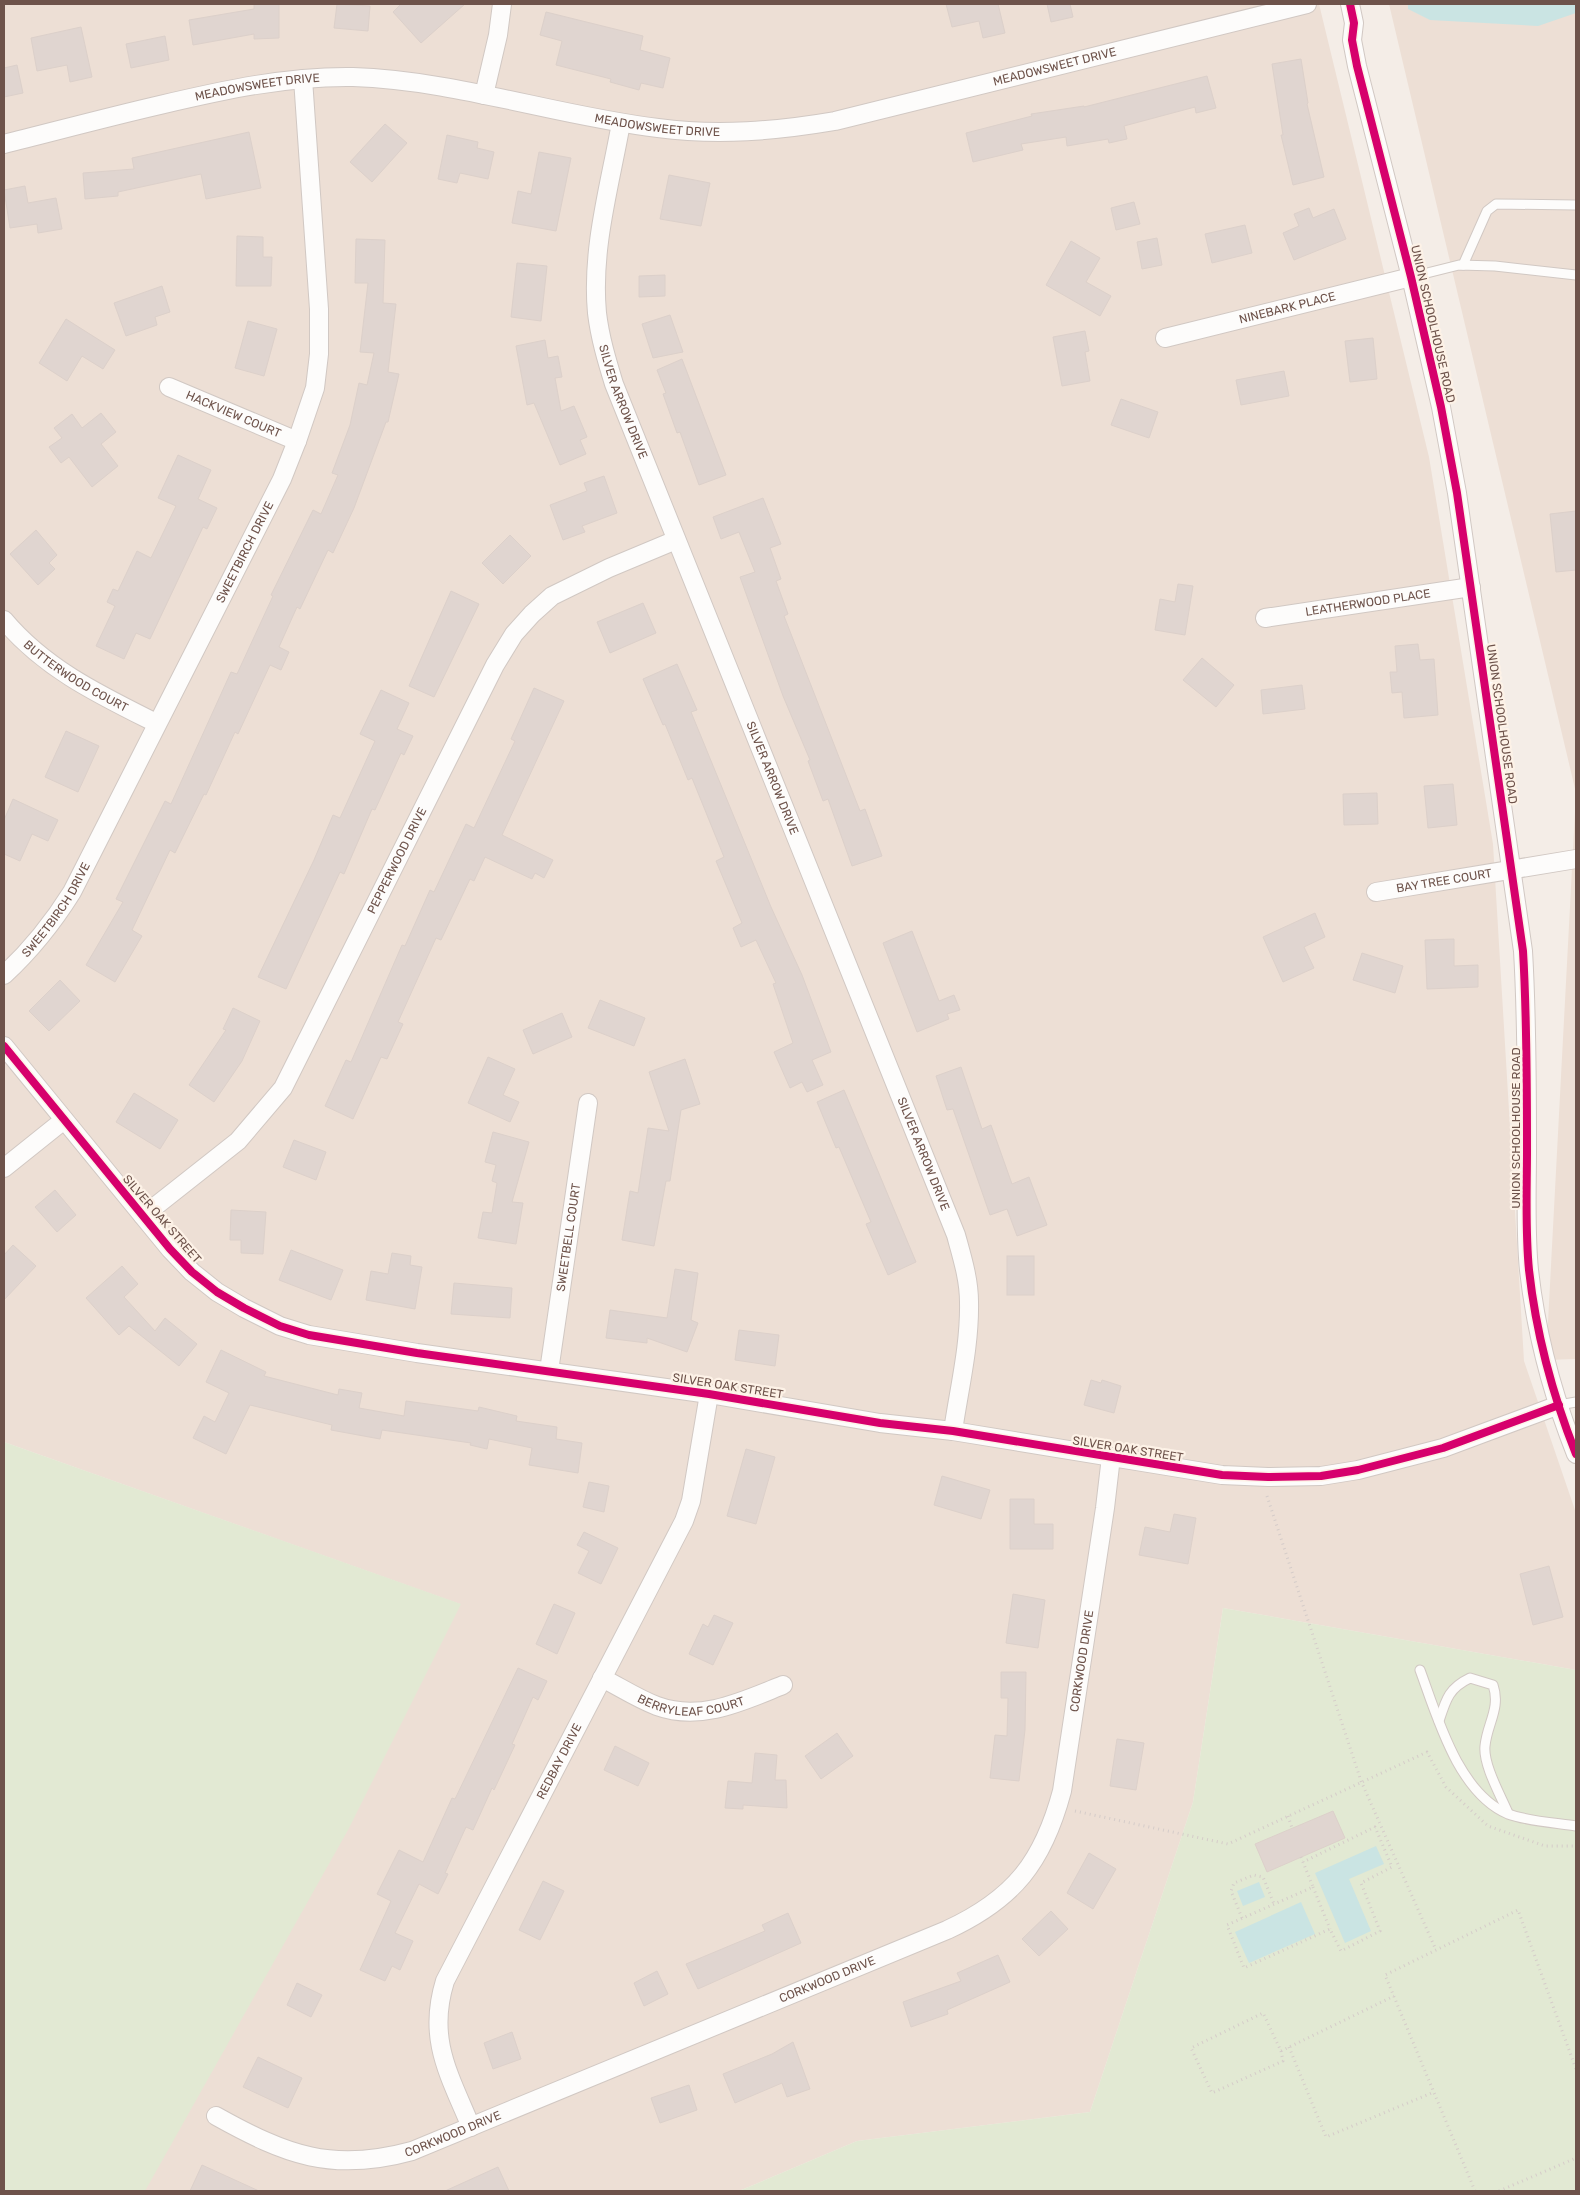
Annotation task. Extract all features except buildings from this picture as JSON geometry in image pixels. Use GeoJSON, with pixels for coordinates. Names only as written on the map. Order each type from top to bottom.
{"type":"FeatureCollection","features":[{"type":"Feature","properties":{"kind":"street"},"geometry":{"type":"LineString","coordinates":[[484,95],[498,35],[502,4]]}},
{"type":"Feature","properties":{"kind":"street","name":"MEADOWSWEET DRIVE"},"geometry":{"type":"LineString","coordinates":[[4,144],[227,89],[303,79],[354,77],[420,84],[621,123],[658,128],[740,133],[788,129],[835,121],[1307,4]]}},
{"type":"Feature","properties":{"kind":"street","name":"UNION SCHOOLHOUSE ROAD"},"geometry":{"type":"LineString","coordinates":[[1350,4],[1354,23],[1352,40],[1357,66],[1411,277],[1441,407],[1457,493],[1523,951],[1528,1022],[1527,1224],[1529,1269],[1536,1315],[1568,1403],[1576,1454]]}},
{"type":"Feature","properties":{"kind":"street","name":"SWEETBIRCH DRIVE"},"geometry":{"type":"LineString","coordinates":[[4,975],[30,951],[53,923],[72,892],[156,723],[282,479],[315,388],[319,354],[320,309],[303,79]]}},
{"type":"Feature","properties":{"kind":"street","name":"SILVER ARROW DRIVE"},"geometry":{"type":"LineString","coordinates":[[621,123],[599,243],[596,280],[597,313],[603,346],[614,384],[956,1235],[966,1273],[969,1302],[967,1342],[953,1431]]}},
{"type":"Feature","properties":{"kind":"street","name":"NINEBARK PLACE"},"geometry":{"type":"LineString","coordinates":[[1164,338],[1411,277]]}},
{"type":"Feature","properties":{"kind":"street","name":"HACKVIEW COURT"},"geometry":{"type":"LineString","coordinates":[[169,387],[297,441]]}},
{"type":"Feature","properties":{"kind":"street","name":"PEPPERWOOD DRIVE"},"geometry":{"type":"LineString","coordinates":[[143,1216],[238,1140],[283,1088],[495,665],[514,634],[552,596],[609,568],[676,540]]}},
{"type":"Feature","properties":{"kind":"street","name":"LEATHERWOOD PLACE"},"geometry":{"type":"LineString","coordinates":[[1265,618],[1471,587]]}},
{"type":"Feature","properties":{"kind":"street","name":"BUTTERWOOD COURT"},"geometry":{"type":"LineString","coordinates":[[4,620],[22,641],[58,670],[92,691],[156,723]]}},
{"type":"Feature","properties":{"kind":"street","name":"BAY TREE COURT"},"geometry":{"type":"LineString","coordinates":[[1376,892],[1512,868],[1576,859]]}},
{"type":"Feature","properties":{"kind":"street","name":"SILVER OAK STREET"},"geometry":{"type":"LineString","coordinates":[[4,1046],[143,1216],[187,1266],[217,1292],[244,1308],[280,1326],[309,1335],[337,1341],[709,1394],[880,1423],[953,1431],[1222,1475],[1268,1477],[1321,1476],[1358,1470],[1443,1448],[1568,1403]]}},
{"type":"Feature","properties":{"kind":"street","name":"SWEETBELL COURT"},"geometry":{"type":"LineString","coordinates":[[549,1371],[588,1103]]}},
{"type":"Feature","properties":{"kind":"street"},"geometry":{"type":"LineString","coordinates":[[4,1168],[64,1120]]}},
{"type":"Feature","properties":{"kind":"street","name":"REDBAY DRIVE"},"geometry":{"type":"LineString","coordinates":[[471,2127],[444,2061],[438,2041],[437,2020],[439,2000],[445,1981],[684,1522],[691,1501],[709,1394]]}},
{"type":"Feature","properties":{"kind":"street","name":"CORKWOOD DRIVE"},"geometry":{"type":"LineString","coordinates":[[216,2116],[274,2146],[305,2156],[342,2161],[385,2158],[412,2151],[971,1919],[993,1904],[1013,1887],[1030,1867],[1044,1844],[1057,1807],[1073,1723],[1104,1518],[1110,1457]]}},
{"type":"Feature","properties":{"kind":"street","name":"BERRYLEAF COURT"},"geometry":{"type":"LineString","coordinates":[[602,1678],[657,1706],[678,1711],[706,1711],[727,1707],[783,1685]]}},
{"type":"Feature","properties":{"kind":"lane"},"geometry":{"type":"LineString","coordinates":[[1463,265],[1487,212],[1496,204],[1576,205]]}},
{"type":"Feature","properties":{"kind":"lane"},"geometry":{"type":"LineString","coordinates":[[1411,277],[1463,265],[1495,266],[1576,275]]}},
{"type":"Feature","properties":{"kind":"lane"},"geometry":{"type":"LineString","coordinates":[[1420,1670],[1439,1721],[1461,1770],[1486,1799],[1508,1814],[1576,1826]]}},
{"type":"Feature","properties":{"kind":"lane"},"geometry":{"type":"LineString","coordinates":[[1439,1721],[1447,1697],[1456,1684],[1470,1678],[1493,1685],[1497,1696],[1485,1748],[1490,1770],[1508,1814]]}},
{"type":"Feature","properties":{"kind":"path"},"geometry":{"type":"LineString","coordinates":[[1267,1496],[1361,1781],[1436,1950]]}},
{"type":"Feature","properties":{"kind":"path"},"geometry":{"type":"LineString","coordinates":[[1057,1807],[1228,1844],[1427,1752],[1446,1787],[1488,1826],[1544,1846],[1576,1846]]}},
{"type":"Feature","properties":{"kind":"path"},"geometry":{"type":"LineString","coordinates":[[1288,1816],[1292,1828]]}},
{"type":"Feature","properties":{"kind":"path"},"geometry":{"type":"LineString","coordinates":[[1300,1857],[1330,1929],[1342,1951],[1380,1931],[1361,1884],[1392,1867],[1375,1827],[1303,1862]]}},
{"type":"Feature","properties":{"kind":"path"},"geometry":{"type":"LineString","coordinates":[[1242,1918],[1231,1891],[1234,1884],[1240,1880],[1254,1874],[1263,1877],[1274,1904]]}},
{"type":"Feature","properties":{"kind":"path"},"geometry":{"type":"LineString","coordinates":[[1313,1887],[1227,1925],[1244,1968],[1330,1929]]}},
{"type":"Feature","properties":{"kind":"path"},"geometry":{"type":"LineString","coordinates":[[1475,2191],[1385,1975],[1518,1910],[1576,2069]]}},
{"type":"Feature","properties":{"kind":"path"},"geometry":{"type":"LineString","coordinates":[[1281,2051],[1394,1996]]}},
{"type":"Feature","properties":{"kind":"path"},"geometry":{"type":"LineString","coordinates":[[1263,2012],[1281,2051],[1283,2061],[1212,2093],[1191,2048],[1263,2012]]}},
{"type":"Feature","properties":{"kind":"path"},"geometry":{"type":"LineString","coordinates":[[1289,2047],[1326,2137],[1434,2092]]}},
{"type":"Feature","properties":{"kind":"path"},"geometry":{"type":"LineString","coordinates":[[1499,2191],[1576,2158]]}},
{"type":"Feature","properties":{"kind":"shaded area"},"geometry":{"type":"Polygon","coordinates":[[[4,4],[1319,4],[1429,457],[1493,844],[1524,1361],[1576,1513],[1576,1670],[1223,1608],[1193,1802],[1090,2112],[857,2141],[739,2191],[143,2191],[460,1604],[4,1442],[4,4]]]}},
{"type":"Feature","properties":{"kind":"shaded area"},"geometry":{"type":"Polygon","coordinates":[[[1389,4],[1576,4],[1576,793],[1389,4]]]}},
{"type":"Feature","properties":{"kind":"shaded area"},"geometry":{"type":"Polygon","coordinates":[[[1576,793],[1576,1359],[1546,1360],[1576,793]]]}},
{"type":"Feature","properties":{"kind":"green space"},"geometry":{"type":"Polygon","coordinates":[[[4,1442],[461,1604],[348,1830],[145,2191],[4,2191],[4,1442]]]}},
{"type":"Feature","properties":{"kind":"green space"},"geometry":{"type":"Polygon","coordinates":[[[1223,1608],[1576,1670],[1576,2191],[739,2191],[857,2141],[1090,2112],[1193,1802],[1223,1608]]]}},
{"type":"Feature","properties":{"kind":"water"},"geometry":{"type":"Polygon","coordinates":[[[1408,4],[1576,4],[1576,13],[1538,26],[1430,20],[1408,9],[1408,4]]]}},
{"type":"Feature","properties":{"kind":"water"},"geometry":{"type":"Polygon","coordinates":[[[1376,1846],[1384,1864],[1349,1879],[1371,1931],[1345,1943],[1315,1873],[1376,1846]]]}},
{"type":"Feature","properties":{"kind":"water"},"geometry":{"type":"Polygon","coordinates":[[[1259,1882],[1265,1897],[1243,1906],[1237,1891],[1259,1882]]]}},
{"type":"Feature","properties":{"kind":"water"},"geometry":{"type":"Polygon","coordinates":[[[1301,1902],[1315,1934],[1249,1963],[1235,1932],[1301,1902]]]}},
{"type":"Feature","properties":{"kind":"cycle path"},"geometry":{"type":"LineString","coordinates":[[1350,4],[1354,23],[1352,40],[1357,66],[1411,277],[1441,407],[1457,493],[1523,951],[1529,1270],[1546,1364],[1576,1454]]}},
{"type":"Feature","properties":{"kind":"cycle path"},"geometry":{"type":"LineString","coordinates":[[4,1046],[170,1249],[192,1272],[217,1292],[244,1308],[280,1326],[309,1335],[417,1353],[709,1394],[880,1423],[953,1431],[1222,1475],[1268,1477],[1321,1476],[1358,1470],[1443,1448],[1559,1405]]}}]}
